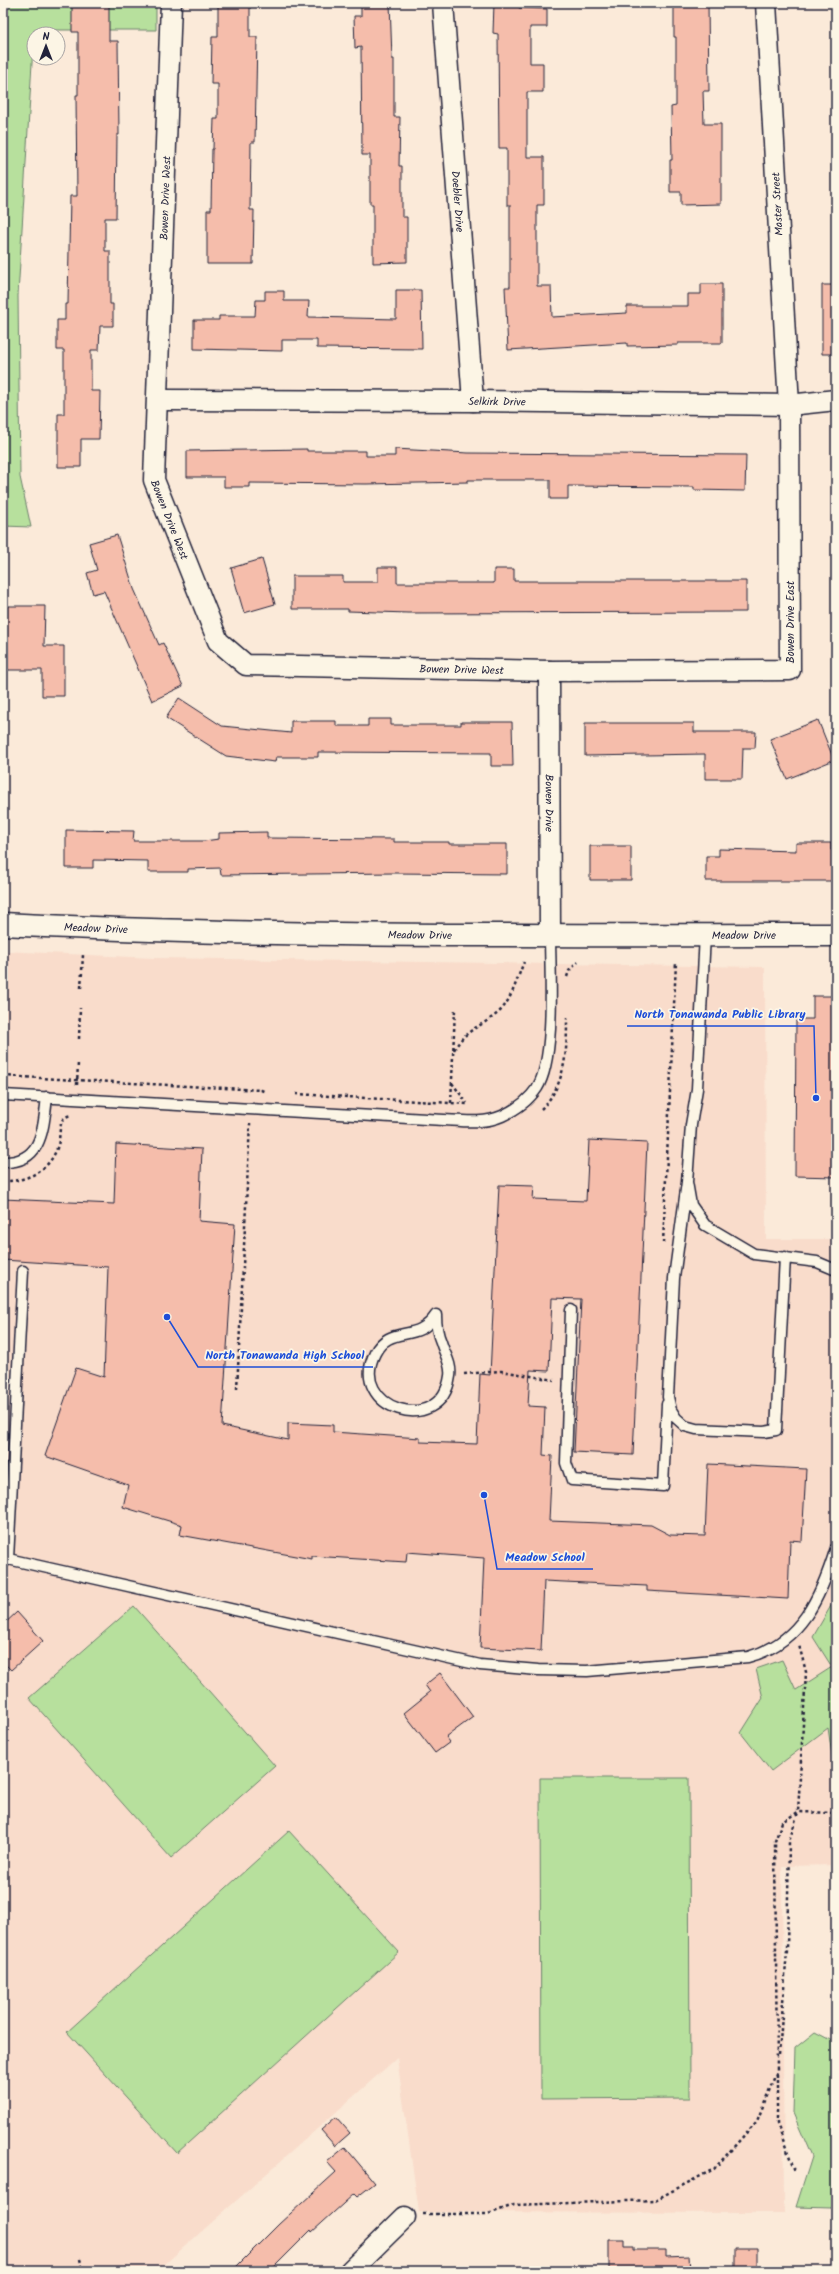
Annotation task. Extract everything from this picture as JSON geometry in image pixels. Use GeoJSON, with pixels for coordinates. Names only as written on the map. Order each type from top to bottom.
{"type":"FeatureCollection","features":[{"type":"Feature","properties":{"kind":"street","name":"Bowen Drive West"},"geometry":{"type":"LineString","coordinates":[[171,3],[154,480],[218,641],[246,665],[549,671]]}},
{"type":"Feature","properties":{"kind":"street","name":"Doebler Drive"},"geometry":{"type":"LineString","coordinates":[[443,3],[473,401]]}},
{"type":"Feature","properties":{"kind":"street","name":"Master Street"},"geometry":{"type":"LineString","coordinates":[[766,3],[789,405]]}},
{"type":"Feature","properties":{"kind":"street","name":"Selkirk Drive"},"geometry":{"type":"LineString","coordinates":[[158,400],[473,401],[789,405],[836,400]]}},
{"type":"Feature","properties":{"kind":"street","name":"Bowen Drive East"},"geometry":{"type":"LineString","coordinates":[[549,671],[790,670],[789,405]]}},
{"type":"Feature","properties":{"kind":"street","name":"Bowen Drive"},"geometry":{"type":"LineString","coordinates":[[549,671],[550,934]]}},
{"type":"Feature","properties":{"kind":"street","name":"Meadow Drive"},"geometry":{"type":"LineString","coordinates":[[3,924],[122,930],[290,934],[836,935]]}},
{"type":"Feature","properties":{"kind":"street"},"geometry":{"type":"LineString","coordinates":[[350,2271],[405,2217]]}},
{"type":"Feature","properties":{"kind":"lane"},"geometry":{"type":"LineString","coordinates":[[3,1095],[476,1122],[501,1117],[522,1105],[537,1088],[546,1066],[550,1038],[550,934]]}},
{"type":"Feature","properties":{"kind":"lane"},"geometry":{"type":"LineString","coordinates":[[571,1310],[566,1463],[572,1480],[663,1486],[674,1278],[687,1182],[690,1125],[697,1089],[705,935]]}},
{"type":"Feature","properties":{"kind":"lane"},"geometry":{"type":"LineString","coordinates":[[3,1162],[19,1161],[30,1155],[38,1144],[47,1098]]}},
{"type":"Feature","properties":{"kind":"lane"},"geometry":{"type":"LineString","coordinates":[[687,1182],[691,1205],[705,1225],[754,1254],[817,1262],[836,1270]]}},
{"type":"Feature","properties":{"kind":"lane"},"geometry":{"type":"LineString","coordinates":[[668,1397],[676,1418],[684,1426],[696,1429],[764,1432],[776,1430],[785,1257]]}},
{"type":"Feature","properties":{"kind":"lane"},"geometry":{"type":"LineString","coordinates":[[23,1271],[5,1561],[472,1664],[502,1668],[587,1671],[748,1657],[769,1650],[796,1631],[825,1584],[836,1548]]}},
{"type":"Feature","properties":{"kind":"lane"},"geometry":{"type":"LineString","coordinates":[[436,1315],[437,1331],[449,1362],[450,1375],[447,1389],[437,1402],[423,1410],[409,1412],[395,1409],[382,1400],[373,1387],[370,1371],[375,1354],[383,1343],[406,1332],[414,1333],[423,1329],[436,1315]]}},
{"type":"Feature","properties":{"kind":"path"},"geometry":{"type":"LineString","coordinates":[[82,988],[83,955]]}},
{"type":"Feature","properties":{"kind":"path"},"geometry":{"type":"LineString","coordinates":[[454,1050],[463,1036],[499,1012],[504,1006],[524,962]]}},
{"type":"Feature","properties":{"kind":"path"},"geometry":{"type":"LineString","coordinates":[[662,1248],[676,962]]}},
{"type":"Feature","properties":{"kind":"path"},"geometry":{"type":"LineString","coordinates":[[79,1039],[80,1008]]}},
{"type":"Feature","properties":{"kind":"path"},"geometry":{"type":"LineString","coordinates":[[451,1103],[455,1009]]}},
{"type":"Feature","properties":{"kind":"path"},"geometry":{"type":"LineString","coordinates":[[77,1087],[78,1062]]}},
{"type":"Feature","properties":{"kind":"path"},"geometry":{"type":"LineString","coordinates":[[3,1076],[261,1090],[266,1092]]}},
{"type":"Feature","properties":{"kind":"path"},"geometry":{"type":"LineString","coordinates":[[452,1083],[468,1104],[468,1109]]}},
{"type":"Feature","properties":{"kind":"path"},"geometry":{"type":"LineString","coordinates":[[296,1094],[468,1104]]}},
{"type":"Feature","properties":{"kind":"path"},"geometry":{"type":"LineString","coordinates":[[3,1181],[24,1179],[34,1175],[47,1165],[58,1146],[60,1123],[64,1118],[75,1114]]}},
{"type":"Feature","properties":{"kind":"path"},"geometry":{"type":"LineString","coordinates":[[237,1389],[250,1119]]}},
{"type":"Feature","properties":{"kind":"path"},"geometry":{"type":"LineString","coordinates":[[242,1123],[250,1124]]}},
{"type":"Feature","properties":{"kind":"path"},"geometry":{"type":"LineString","coordinates":[[450,1375],[501,1371],[568,1382]]}},
{"type":"Feature","properties":{"kind":"path"},"geometry":{"type":"LineString","coordinates":[[405,2217],[420,2214],[488,2214],[514,2205],[655,2200],[714,2169],[757,2121],[777,2071],[787,1950],[789,1842],[798,1812],[806,1672],[796,1631]]}},
{"type":"Feature","properties":{"kind":"path"},"geometry":{"type":"LineString","coordinates":[[795,2171],[777,2124],[775,1841],[782,1822],[798,1812],[836,1813]]}},
{"type":"Feature","properties":{"kind":"path"},"geometry":{"type":"LineString","coordinates":[[80,2259],[83,2271]]}},
{"type":"Feature","properties":{"kind":"shaded area"},"geometry":{"type":"Polygon","coordinates":[[[3,951],[154,958],[765,967],[766,1239],[836,1239],[836,1865],[782,1866],[784,2213],[419,2212],[397,2058],[157,2271],[3,2271],[3,951]]]}},
{"type":"Feature","properties":{"kind":"green space"},"geometry":{"type":"Polygon","coordinates":[[[3,3],[156,3],[156,30],[66,30],[66,26],[26,26],[26,66],[32,66],[18,295],[20,477],[31,527],[3,526],[3,3]]]}},
{"type":"Feature","properties":{"kind":"green space"},"geometry":{"type":"Polygon","coordinates":[[[836,1597],[836,1783],[828,1728],[771,1771],[741,1733],[763,1698],[756,1669],[782,1660],[796,1690],[832,1667],[813,1637],[836,1597]]]}},
{"type":"Feature","properties":{"kind":"green space"},"geometry":{"type":"Polygon","coordinates":[[[134,1606],[275,1766],[171,1858],[29,1698],[134,1606]]]}},
{"type":"Feature","properties":{"kind":"green space"},"geometry":{"type":"Polygon","coordinates":[[[540,1778],[689,1778],[690,2098],[541,2099],[540,1778]]]}},
{"type":"Feature","properties":{"kind":"green space"},"geometry":{"type":"Polygon","coordinates":[[[289,1831],[399,1952],[177,2153],[67,2032],[289,1831]]]}},
{"type":"Feature","properties":{"kind":"green space"},"geometry":{"type":"Polygon","coordinates":[[[815,2032],[836,2043],[836,2201],[830,2208],[796,2207],[812,2157],[793,2113],[795,2048],[815,2032]]]}},
{"type":"Feature","properties":{"kind":"building"},"geometry":{"type":"Polygon","coordinates":[[[72,3],[109,3],[109,41],[118,41],[119,135],[117,135],[116,218],[105,218],[105,251],[110,251],[110,304],[113,304],[113,326],[100,326],[99,350],[91,350],[91,391],[100,391],[99,439],[81,439],[81,467],[58,467],[58,414],[64,414],[64,350],[57,350],[57,320],[65,320],[65,304],[68,304],[70,196],[77,196],[76,95],[78,95],[78,32],[72,32],[72,3]]]}},
{"type":"Feature","properties":{"kind":"building"},"geometry":{"type":"Polygon","coordinates":[[[218,3],[250,3],[250,37],[257,37],[255,142],[251,142],[250,210],[254,210],[253,264],[207,264],[207,210],[211,210],[214,119],[218,119],[218,84],[211,84],[212,37],[218,37],[218,3]]]}},
{"type":"Feature","properties":{"kind":"building"},"geometry":{"type":"Polygon","coordinates":[[[361,3],[390,3],[392,59],[394,59],[394,117],[400,117],[399,166],[402,166],[402,217],[407,217],[407,262],[373,263],[373,204],[370,204],[370,155],[362,155],[361,47],[355,48],[354,16],[361,16],[361,3]]]}},
{"type":"Feature","properties":{"kind":"building"},"geometry":{"type":"Polygon","coordinates":[[[494,3],[519,3],[519,8],[547,9],[547,27],[530,27],[530,63],[543,63],[543,92],[527,92],[527,157],[544,157],[544,205],[537,205],[537,286],[551,286],[552,317],[627,313],[627,306],[688,306],[688,294],[701,294],[701,284],[722,284],[722,343],[678,343],[678,345],[627,346],[627,343],[508,350],[505,287],[510,287],[510,205],[507,205],[507,148],[499,148],[498,34],[493,33],[494,3]]]}},
{"type":"Feature","properties":{"kind":"building"},"geometry":{"type":"Polygon","coordinates":[[[674,3],[708,3],[709,91],[703,91],[704,124],[721,124],[721,204],[681,205],[681,192],[670,192],[670,160],[672,160],[671,107],[676,106],[676,37],[674,37],[674,3]]]}},
{"type":"Feature","properties":{"kind":"building"},"geometry":{"type":"Polygon","coordinates":[[[822,285],[836,285],[836,354],[822,354],[822,285]]]}},
{"type":"Feature","properties":{"kind":"building"},"geometry":{"type":"Polygon","coordinates":[[[396,290],[421,290],[422,349],[317,348],[317,340],[282,340],[282,351],[194,349],[194,320],[219,320],[219,316],[255,316],[256,300],[265,300],[265,291],[284,291],[284,301],[309,301],[308,317],[396,319],[396,290]]]}},
{"type":"Feature","properties":{"kind":"building"},"geometry":{"type":"Polygon","coordinates":[[[307,449],[307,451],[366,451],[366,456],[395,456],[395,449],[468,453],[746,455],[745,491],[694,490],[694,487],[568,486],[568,499],[550,499],[550,480],[468,480],[468,482],[366,484],[249,483],[249,487],[224,487],[224,477],[187,477],[187,451],[307,449]]]}},
{"type":"Feature","properties":{"kind":"building"},"geometry":{"type":"Polygon","coordinates":[[[117,535],[134,589],[159,645],[163,643],[183,686],[152,701],[104,591],[93,594],[87,573],[97,570],[89,543],[117,535]]]}},
{"type":"Feature","properties":{"kind":"building"},"geometry":{"type":"Polygon","coordinates":[[[262,559],[275,604],[244,613],[231,568],[262,559]]]}},
{"type":"Feature","properties":{"kind":"building"},"geometry":{"type":"Polygon","coordinates":[[[378,567],[397,567],[397,583],[494,583],[494,569],[514,569],[514,581],[746,581],[746,612],[408,613],[348,611],[348,609],[292,609],[292,576],[343,576],[343,582],[378,582],[378,567]]]}},
{"type":"Feature","properties":{"kind":"building"},"geometry":{"type":"Polygon","coordinates":[[[3,606],[45,606],[44,646],[64,646],[64,696],[42,696],[42,670],[3,670],[3,606]]]}},
{"type":"Feature","properties":{"kind":"building"},"geometry":{"type":"Polygon","coordinates":[[[179,698],[222,726],[291,733],[291,721],[336,721],[336,726],[368,726],[368,719],[391,719],[391,725],[461,725],[461,722],[512,722],[513,766],[491,766],[491,753],[318,752],[318,757],[276,757],[275,762],[226,756],[166,718],[179,698]]]}},
{"type":"Feature","properties":{"kind":"building"},"geometry":{"type":"Polygon","coordinates":[[[818,720],[834,760],[787,779],[770,739],[818,720]]]}},
{"type":"Feature","properties":{"kind":"building"},"geometry":{"type":"Polygon","coordinates":[[[585,723],[694,723],[694,732],[756,732],[755,748],[743,748],[742,779],[705,779],[705,754],[585,756],[585,723]]]}},
{"type":"Feature","properties":{"kind":"building"},"geometry":{"type":"Polygon","coordinates":[[[66,830],[134,831],[133,841],[204,841],[219,839],[219,833],[267,832],[267,838],[394,839],[394,842],[507,844],[507,874],[394,873],[221,875],[220,868],[188,869],[188,872],[148,872],[148,861],[93,860],[93,868],[66,868],[66,830]]]}},
{"type":"Feature","properties":{"kind":"building"},"geometry":{"type":"Polygon","coordinates":[[[796,843],[831,843],[831,850],[836,850],[836,881],[706,881],[706,856],[719,856],[719,849],[796,851],[796,843]]]}},
{"type":"Feature","properties":{"kind":"building"},"geometry":{"type":"Polygon","coordinates":[[[590,846],[631,846],[631,880],[590,880],[590,846]]]}},
{"type":"Feature","properties":{"kind":"building"},"geometry":{"type":"Polygon","coordinates":[[[813,996],[836,996],[836,1177],[795,1176],[796,1019],[813,1019],[813,996]]]}},
{"type":"Feature","properties":{"kind":"building"},"geometry":{"type":"Polygon","coordinates":[[[589,1140],[647,1143],[633,1455],[574,1452],[581,1299],[552,1298],[549,1371],[530,1370],[528,1406],[545,1407],[543,1455],[552,1456],[549,1521],[651,1525],[670,1535],[705,1536],[708,1464],[806,1469],[802,1541],[790,1540],[788,1599],[647,1591],[647,1586],[544,1581],[541,1651],[480,1648],[484,1558],[407,1552],[406,1562],[312,1556],[312,1559],[180,1535],[182,1525],[123,1507],[128,1485],[45,1456],[76,1368],[104,1377],[108,1267],[3,1260],[3,1199],[114,1204],[116,1144],[202,1149],[199,1221],[235,1224],[222,1426],[288,1440],[288,1423],[333,1425],[333,1432],[420,1438],[420,1442],[477,1444],[480,1374],[490,1375],[499,1185],[534,1186],[533,1199],[586,1201],[589,1140]]]}},
{"type":"Feature","properties":{"kind":"building"},"geometry":{"type":"Polygon","coordinates":[[[17,1612],[43,1641],[11,1670],[3,1662],[3,1625],[17,1612]]]}},
{"type":"Feature","properties":{"kind":"building"},"geometry":{"type":"Polygon","coordinates":[[[440,1673],[473,1717],[446,1737],[450,1742],[435,1753],[404,1713],[430,1692],[425,1685],[440,1673]]]}},
{"type":"Feature","properties":{"kind":"building"},"geometry":{"type":"Polygon","coordinates":[[[336,2117],[350,2133],[335,2146],[321,2130],[336,2117]]]}},
{"type":"Feature","properties":{"kind":"building"},"geometry":{"type":"Polygon","coordinates":[[[345,2147],[375,2183],[357,2197],[354,2194],[312,2232],[311,2230],[270,2271],[232,2271],[279,2224],[336,2172],[327,2162],[345,2147]]]}},
{"type":"Feature","properties":{"kind":"building"},"geometry":{"type":"Polygon","coordinates":[[[609,2240],[624,2240],[624,2247],[634,2247],[634,2250],[666,2250],[666,2257],[689,2256],[690,2271],[609,2271],[609,2240]]]}},
{"type":"Feature","properties":{"kind":"building"},"geometry":{"type":"Polygon","coordinates":[[[736,2248],[757,2248],[757,2271],[736,2271],[736,2248]]]}},
{"type":"Feature","properties":{"kind":"place","name":"North Tonawanda Public Library"},"geometry":{"type":"Point","coordinates":[816,1098]}},
{"type":"Feature","properties":{"kind":"place","name":"North Tonawanda High School"},"geometry":{"type":"Point","coordinates":[167,1317]}},
{"type":"Feature","properties":{"kind":"place","name":"Meadow School"},"geometry":{"type":"Point","coordinates":[484,1495]}}]}
